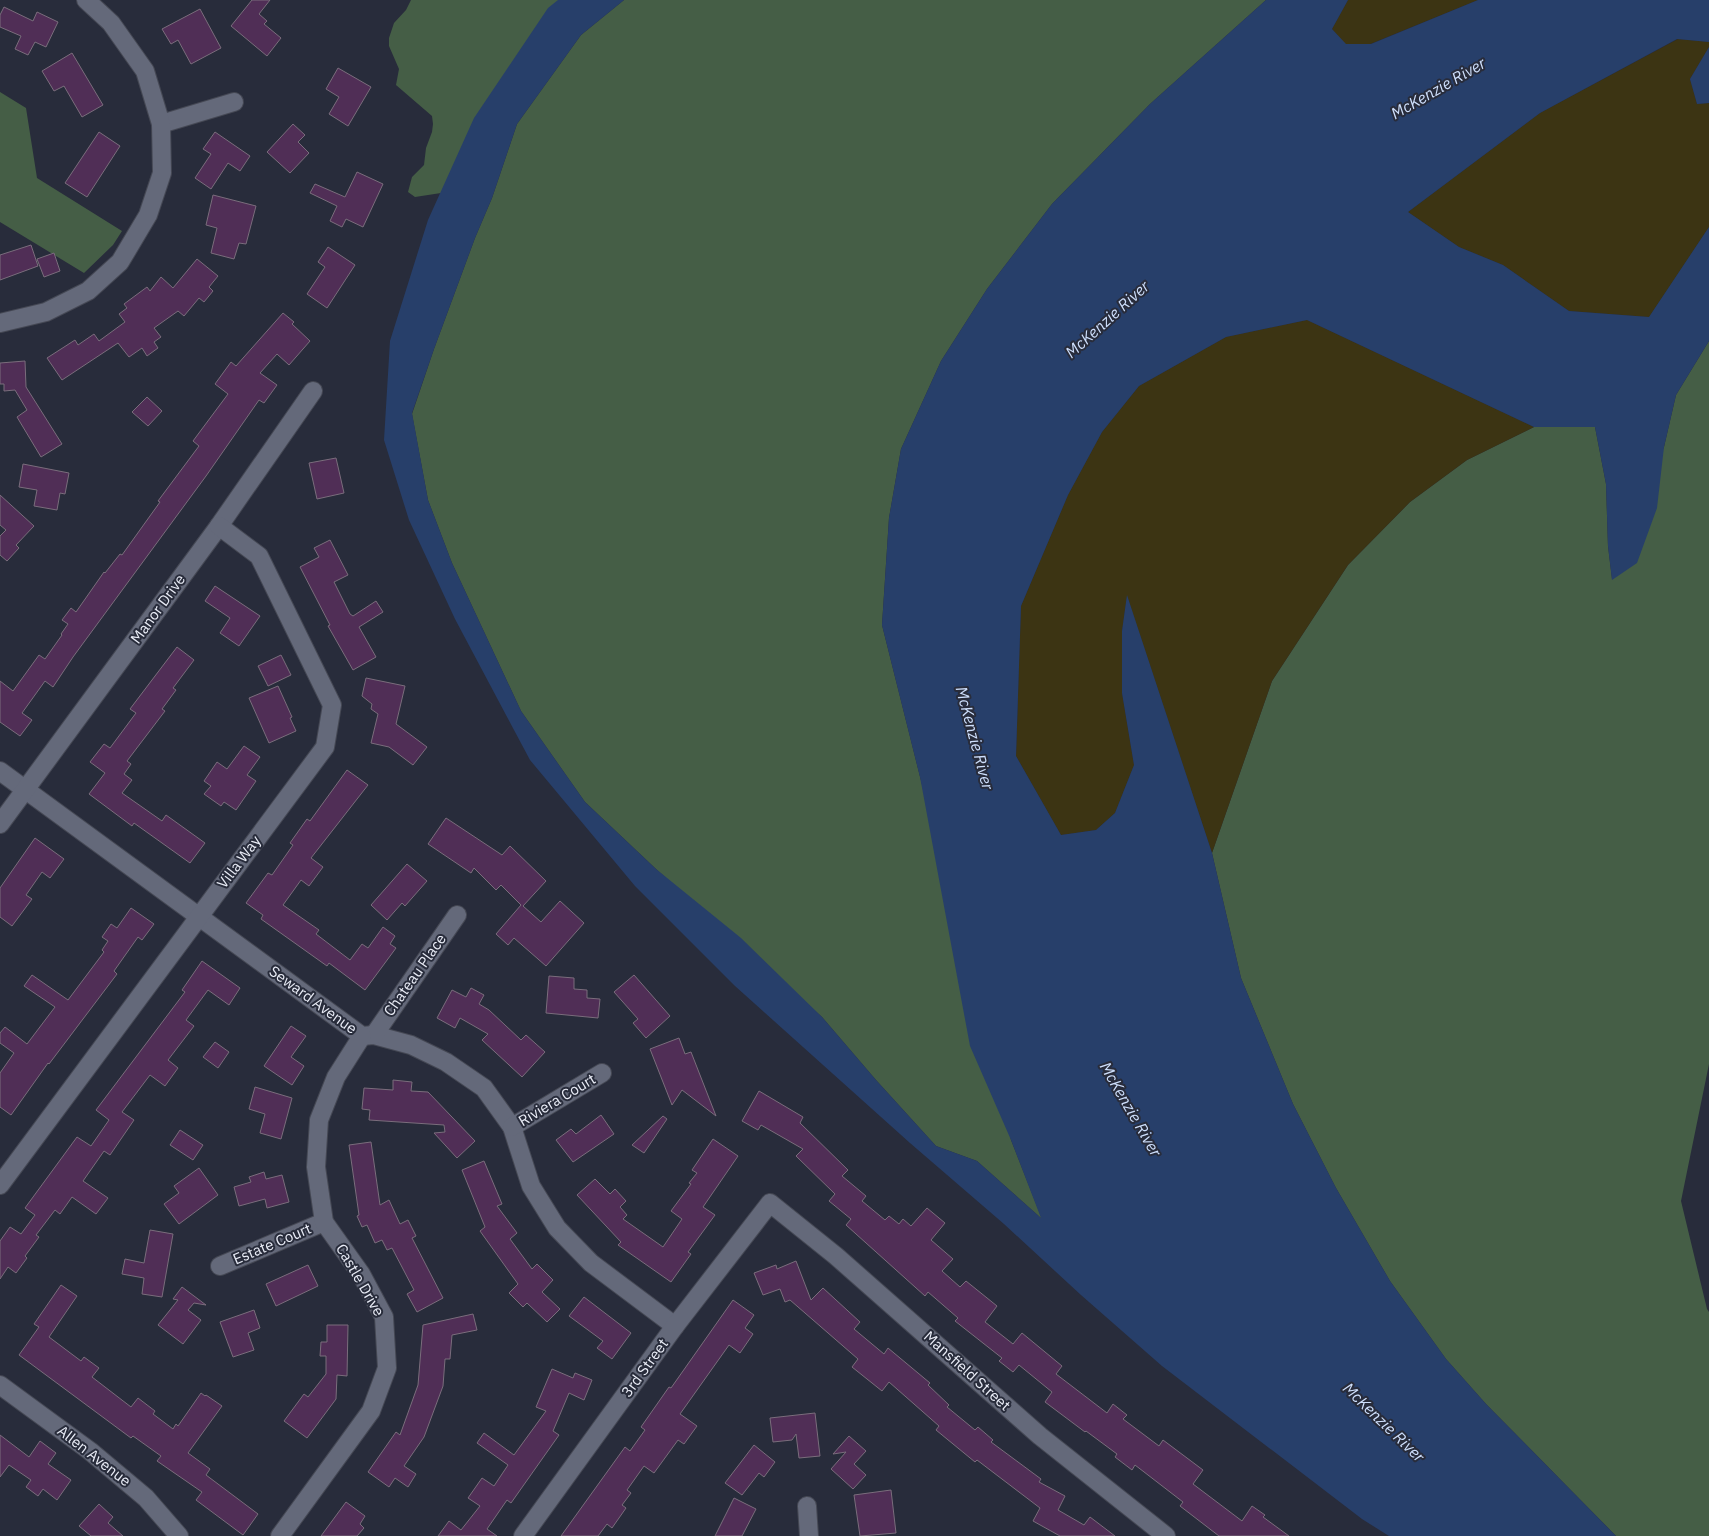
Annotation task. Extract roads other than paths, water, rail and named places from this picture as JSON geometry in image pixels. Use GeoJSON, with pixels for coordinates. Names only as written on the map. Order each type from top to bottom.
{"type":"FeatureCollection","features":[{"type":"Feature","properties":{"kind":"street"},"geometry":{"type":"LineString","coordinates":[[0,323],[46,312],[88,291],[120,262],[148,215],[162,173],[161,124],[145,71],[111,23],[86,0]]}},
{"type":"Feature","properties":{"kind":"street"},"geometry":{"type":"LineString","coordinates":[[161,124],[234,102]]}},
{"type":"Feature","properties":{"kind":"street","name":"Manor Drive"},"geometry":{"type":"LineString","coordinates":[[0,824],[219,526],[313,391]]}},
{"type":"Feature","properties":{"kind":"street","name":"Villa Way"},"geometry":{"type":"LineString","coordinates":[[0,1185],[325,747],[332,705],[259,556],[219,526]]}},
{"type":"Feature","properties":{"kind":"street","name":"Seward Avenue"},"geometry":{"type":"LineString","coordinates":[[0,770],[199,916],[368,1035],[411,1045],[446,1062],[484,1088],[512,1127],[531,1186],[557,1228],[591,1264],[675,1326]]}},
{"type":"Feature","properties":{"kind":"street","name":"Chateau Place"},"geometry":{"type":"LineString","coordinates":[[368,1035],[457,915]]}},
{"type":"Feature","properties":{"kind":"street","name":"Castle Drive"},"geometry":{"type":"LineString","coordinates":[[280,1536],[372,1411],[387,1368],[384,1317],[360,1274],[324,1222],[316,1167],[319,1120],[336,1077],[368,1035]]}},
{"type":"Feature","properties":{"kind":"street","name":"Riviera Court"},"geometry":{"type":"LineString","coordinates":[[512,1127],[602,1073]]}},
{"type":"Feature","properties":{"kind":"street","name":"3rd Street"},"geometry":{"type":"LineString","coordinates":[[523,1536],[675,1326],[770,1204]]}},
{"type":"Feature","properties":{"kind":"street","name":"Mansfield Street"},"geometry":{"type":"LineString","coordinates":[[770,1204],[836,1256],[1040,1436],[1166,1536]]}},
{"type":"Feature","properties":{"kind":"street","name":"Estate Court"},"geometry":{"type":"LineString","coordinates":[[220,1266],[324,1222]]}},
{"type":"Feature","properties":{"kind":"street","name":"Allen Avenue"},"geometry":{"type":"LineString","coordinates":[[0,1386],[90,1451],[146,1498],[179,1536]]}},
{"type":"Feature","properties":{"kind":"street"},"geometry":{"type":"LineString","coordinates":[[807,1506],[809,1536]]}},
{"type":"Feature","properties":{"kind":"water","name":"McKenzie River"},"geometry":{"type":"Polygon","coordinates":[[[558,0],[624,0],[581,35],[517,124],[492,198],[475,238],[412,413],[428,500],[452,563],[521,711],[585,802],[656,869],[741,938],[822,1017],[936,1146],[977,1161],[1041,1218],[1011,1140],[970,1046],[920,777],[882,625],[889,518],[901,449],[941,361],[987,289],[1052,204],[1150,104],[1266,0],[1348,0],[1332,29],[1346,44],[1371,44],[1478,0],[1709,0],[1709,42],[1677,39],[1540,113],[1408,212],[1459,247],[1503,265],[1569,311],[1649,317],[1709,227],[1709,341],[1676,395],[1664,447],[1657,508],[1637,563],[1612,580],[1608,546],[1606,484],[1595,427],[1534,427],[1307,320],[1226,337],[1139,386],[1102,432],[1068,495],[1021,606],[1016,756],[1061,835],[1096,830],[1115,813],[1134,765],[1122,693],[1122,631],[1127,595],[1212,853],[1241,978],[1293,1104],[1336,1188],[1390,1281],[1446,1359],[1486,1404],[1616,1536],[1389,1536],[1362,1519],[1162,1366],[735,986],[635,886],[530,760],[455,619],[409,520],[384,440],[390,341],[428,220],[474,118],[548,8],[558,0]]]}},
{"type":"Feature","properties":{"kind":"water"},"geometry":{"type":"Polygon","coordinates":[[[1709,47],[1709,103],[1697,104],[1690,79],[1709,47]]]}}]}
